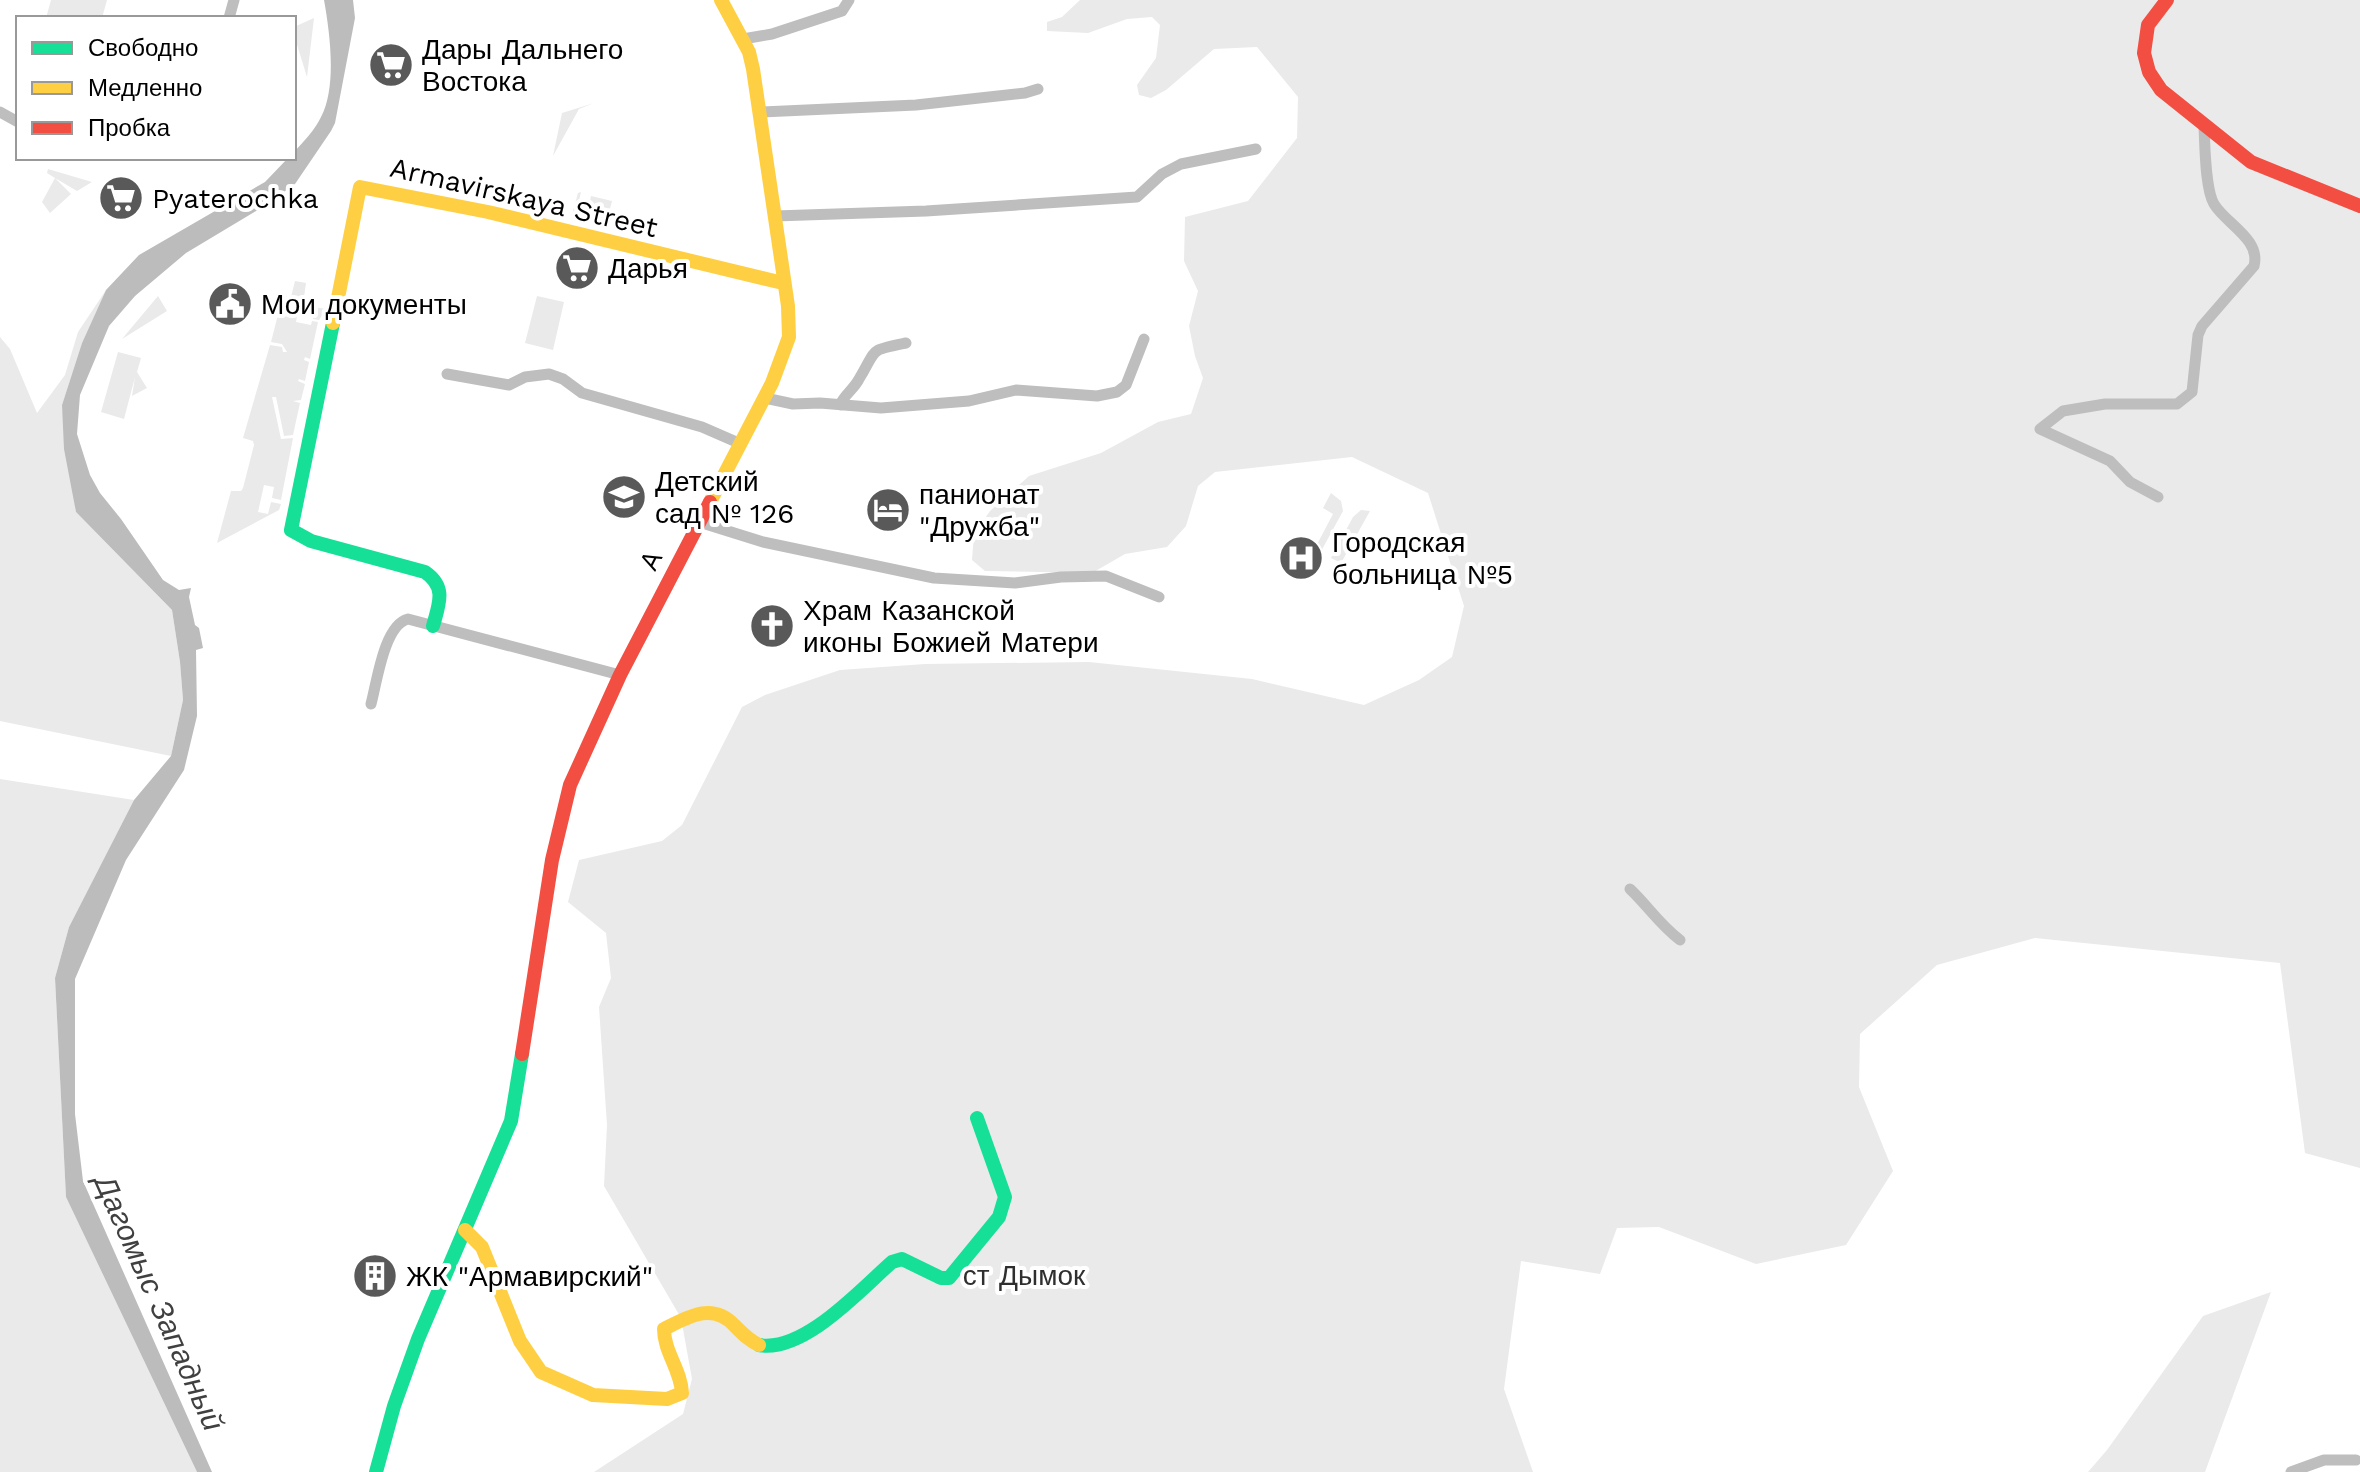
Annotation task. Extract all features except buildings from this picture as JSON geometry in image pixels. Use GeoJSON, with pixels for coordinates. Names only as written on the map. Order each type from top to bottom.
{"type":"FeatureCollection","features":[{"type":"Feature","properties":{"kind":"main road","name":"A"},"geometry":{"type":"LineString","coordinates":[[465,1230],[501,1151],[516,1097],[562,812],[570,785],[620,675],[765,398],[789,337],[788,306],[749,52],[721,0]]}},
{"type":"Feature","properties":{"kind":"main road"},"geometry":{"type":"LineString","coordinates":[[2167,0],[2148,25],[2144,53],[2149,72],[2161,90],[2251,162],[2360,206]]}},
{"type":"Feature","properties":{"kind":"main road","name":"Armavirskaya Street"},"geometry":{"type":"LineString","coordinates":[[433,626],[442,590],[436,578],[425,572],[311,541],[291,530],[360,187],[488,212],[783,283]]}},
{"type":"Feature","properties":{"kind":"main road"},"geometry":{"type":"LineString","coordinates":[[376,1472],[384,1438],[433,1301],[465,1230],[482,1247],[520,1341],[541,1372],[593,1395],[667,1399],[682,1393],[682,1385],[678,1368],[663,1340],[664,1329],[689,1317],[709,1312],[723,1315],[734,1322],[748,1341],[755,1345],[779,1345],[815,1329],[892,1262],[902,1259],[941,1278],[949,1278],[999,1217],[1005,1197],[977,1118]]}},
{"type":"Feature","properties":{"kind":"street"},"geometry":{"type":"LineString","coordinates":[[743,39],[772,34],[846,5]]}},
{"type":"Feature","properties":{"kind":"street"},"geometry":{"type":"LineString","coordinates":[[760,112],[916,105],[1038,89]]}},
{"type":"Feature","properties":{"kind":"street"},"geometry":{"type":"LineString","coordinates":[[2158,497],[2130,482],[2110,461],[2040,429],[2063,411],[2105,404],[2177,404],[2192,392],[2198,335],[2202,326],[2254,266],[2256,259],[2249,242],[2213,203],[2204,127]]}},
{"type":"Feature","properties":{"kind":"street"},"geometry":{"type":"LineString","coordinates":[[775,216],[926,211],[1137,197],[1162,174],[1181,164],[1256,149]]}},
{"type":"Feature","properties":{"kind":"street"},"geometry":{"type":"LineString","coordinates":[[765,398],[793,404],[881,408],[969,401],[1016,390],[1097,396],[1117,392],[1126,385],[1144,339]]}},
{"type":"Feature","properties":{"kind":"street"},"geometry":{"type":"LineString","coordinates":[[840,405],[860,379],[870,356],[879,348],[906,343]]}},
{"type":"Feature","properties":{"kind":"street"},"geometry":{"type":"LineString","coordinates":[[447,374],[509,385],[525,377],[549,374],[563,379],[582,393],[702,427],[741,444]]}},
{"type":"Feature","properties":{"kind":"street"},"geometry":{"type":"LineString","coordinates":[[699,522],[763,542],[934,578],[1015,583],[1106,576],[1159,597]]}},
{"type":"Feature","properties":{"kind":"street"},"geometry":{"type":"LineString","coordinates":[[371,704],[394,628],[408,619],[620,675]]}},
{"type":"Feature","properties":{"kind":"street"},"geometry":{"type":"LineString","coordinates":[[1630,889],[1659,924],[1680,940]]}},
{"type":"Feature","properties":{"kind":"street"},"geometry":{"type":"LineString","coordinates":[[2291,1472],[2324,1460],[2356,1460]]}},
{"type":"Feature","properties":{"kind":"green space"},"geometry":{"type":"Polygon","coordinates":[[[51,0],[107,0],[103,16],[47,16],[51,0]]]}},
{"type":"Feature","properties":{"kind":"green space","name":"ст Дымок"},"geometry":{"type":"Polygon","coordinates":[[[1080,0],[2360,0],[2360,1168],[2305,1153],[2280,963],[2035,938],[1937,965],[1860,1034],[1859,1087],[1893,1171],[1846,1245],[1756,1264],[1659,1227],[1617,1228],[1600,1274],[1521,1261],[1504,1389],[1533,1472],[594,1472],[683,1414],[692,1379],[681,1318],[604,1186],[607,1125],[599,1007],[611,978],[606,933],[568,902],[579,860],[662,841],[682,825],[742,707],[765,695],[840,670],[925,664],[1089,662],[1252,679],[1364,705],[1419,680],[1452,657],[1464,606],[1428,493],[1352,457],[1215,472],[1198,486],[1186,526],[1167,547],[1125,554],[1092,573],[985,571],[972,560],[974,534],[990,511],[1029,476],[1101,453],[1158,422],[1191,414],[1203,378],[1189,326],[1198,291],[1184,261],[1185,217],[1248,201],[1297,138],[1298,97],[1257,47],[1214,49],[1166,90],[1151,98],[1139,95],[1137,85],[1156,58],[1160,25],[1152,17],[1127,19],[1088,33],[1047,31],[1047,22],[1062,17],[1080,0]]]}},
{"type":"Feature","properties":{"kind":"green space"},"geometry":{"type":"Polygon","coordinates":[[[314,18],[307,77],[296,41],[296,26],[314,18]]]}},
{"type":"Feature","properties":{"kind":"green space"},"geometry":{"type":"Polygon","coordinates":[[[594,103],[579,109],[553,156],[562,113],[594,103]]]}},
{"type":"Feature","properties":{"kind":"green space"},"geometry":{"type":"Polygon","coordinates":[[[48,169],[92,182],[77,191],[47,173],[48,169]]]}},
{"type":"Feature","properties":{"kind":"green space"},"geometry":{"type":"Polygon","coordinates":[[[55,178],[71,194],[50,213],[42,202],[55,178]]]}},
{"type":"Feature","properties":{"kind":"green space"},"geometry":{"type":"Polygon","coordinates":[[[581,192],[576,213],[587,215],[591,196],[612,201],[607,220],[572,215],[578,193],[581,192]]]}},
{"type":"Feature","properties":{"kind":"green space"},"geometry":{"type":"Polygon","coordinates":[[[295,281],[306,283],[304,297],[315,298],[314,307],[326,309],[319,320],[313,319],[313,314],[298,311],[296,322],[311,325],[312,321],[318,322],[310,359],[305,357],[304,360],[309,362],[305,381],[298,381],[305,384],[301,400],[293,401],[300,403],[293,435],[284,436],[276,397],[272,397],[281,439],[293,438],[281,500],[272,498],[274,487],[264,485],[258,512],[268,514],[271,502],[281,504],[279,510],[217,543],[231,491],[241,491],[243,488],[254,445],[253,441],[243,438],[270,345],[282,347],[283,352],[287,352],[282,344],[271,342],[283,295],[291,297],[295,281]]]}},
{"type":"Feature","properties":{"kind":"green space"},"geometry":{"type":"Polygon","coordinates":[[[106,290],[82,343],[62,405],[76,512],[172,610],[183,700],[171,756],[0,721],[0,337],[10,349],[37,413],[65,375],[78,332],[106,290]]]}},
{"type":"Feature","properties":{"kind":"green space"},"geometry":{"type":"Polygon","coordinates":[[[158,296],[167,311],[122,339],[158,296]]]}},
{"type":"Feature","properties":{"kind":"green space"},"geometry":{"type":"Polygon","coordinates":[[[537,296],[564,302],[553,350],[525,343],[537,296]]]}},
{"type":"Feature","properties":{"kind":"green space"},"geometry":{"type":"Polygon","coordinates":[[[118,352],[141,358],[137,372],[147,388],[132,396],[135,377],[124,419],[101,412],[118,352]]]}},
{"type":"Feature","properties":{"kind":"green space"},"geometry":{"type":"Polygon","coordinates":[[[1331,493],[1341,501],[1343,511],[1319,555],[1313,552],[1333,514],[1323,508],[1331,493]]]}},
{"type":"Feature","properties":{"kind":"green space"},"geometry":{"type":"Polygon","coordinates":[[[1361,510],[1370,511],[1341,563],[1331,558],[1353,517],[1361,510]]]}},
{"type":"Feature","properties":{"kind":"green space"},"geometry":{"type":"Polygon","coordinates":[[[0,779],[134,800],[69,927],[55,978],[66,1197],[197,1472],[0,1472],[0,779]]]}},
{"type":"Feature","properties":{"kind":"green space"},"geometry":{"type":"Polygon","coordinates":[[[2271,1292],[2205,1472],[2088,1472],[2203,1316],[2271,1292]]]}},
{"type":"Feature","properties":{"kind":"shaded area"},"geometry":{"type":"Polygon","coordinates":[[[324,0],[353,0],[355,18],[335,123],[295,184],[186,253],[135,296],[109,326],[80,395],[77,434],[90,475],[163,580],[179,590],[191,588],[189,597],[203,648],[196,650],[197,716],[184,770],[126,860],[75,979],[75,1114],[83,1181],[212,1472],[197,1472],[66,1197],[55,978],[69,927],[134,800],[171,756],[183,700],[172,610],[76,512],[64,449],[62,405],[82,343],[106,290],[139,255],[265,182],[286,160],[296,160],[296,150],[316,127],[326,105],[331,75],[324,0]]]}},
{"type":"Feature","properties":{"kind":"traffic: fast"},"geometry":{"type":"LineString","coordinates":[[333,323],[291,530],[311,541],[425,572],[436,584],[440,596],[433,626]]}},
{"type":"Feature","properties":{"kind":"traffic: fast"},"geometry":{"type":"LineString","coordinates":[[376,1472],[394,1406],[418,1339],[511,1121],[522,1054]]}},
{"type":"Feature","properties":{"kind":"traffic: fast"},"geometry":{"type":"LineString","coordinates":[[759,1345],[776,1345],[813,1329],[831,1317],[892,1262],[902,1259],[941,1278],[949,1278],[999,1217],[1005,1197],[977,1118]]}},
{"type":"Feature","properties":{"kind":"traffic: slow"},"geometry":{"type":"LineString","coordinates":[[710,502],[772,383],[789,337],[788,306],[753,69],[749,52],[721,0]]}},
{"type":"Feature","properties":{"kind":"traffic: slow"},"geometry":{"type":"LineString","coordinates":[[333,323],[360,187],[488,212],[783,283]]}},
{"type":"Feature","properties":{"kind":"traffic: slow"},"geometry":{"type":"LineString","coordinates":[[465,1230],[482,1247],[520,1341],[541,1372],[593,1395],[667,1399],[682,1393],[664,1329],[691,1316],[717,1314],[759,1345]]}},
{"type":"Feature","properties":{"kind":"traffic: jam"},"geometry":{"type":"LineString","coordinates":[[2167,0],[2148,25],[2144,53],[2149,72],[2161,90],[2251,162],[2360,206]]}},
{"type":"Feature","properties":{"kind":"traffic: jam"},"geometry":{"type":"LineString","coordinates":[[522,1054],[552,860],[570,785],[620,675],[710,502]]}},
{"type":"Feature","properties":{"kind":"place","name":"Дары Дальнего Востока"},"geometry":{"type":"Point","coordinates":[391,65]}},
{"type":"Feature","properties":{"kind":"place","name":"Pyaterochka"},"geometry":{"type":"Point","coordinates":[121,198]}},
{"type":"Feature","properties":{"kind":"place","name":"Дарья"},"geometry":{"type":"Point","coordinates":[577,268]}},
{"type":"Feature","properties":{"kind":"place","name":"Мои документы"},"geometry":{"type":"Point","coordinates":[230,304]}},
{"type":"Feature","properties":{"kind":"place","name":"Детский сад № 126"},"geometry":{"type":"Point","coordinates":[624,497]}},
{"type":"Feature","properties":{"kind":"place","name":"панионат \"Дружба\""},"geometry":{"type":"Point","coordinates":[888,510]}},
{"type":"Feature","properties":{"kind":"place","name":"Городская больница №5"},"geometry":{"type":"Point","coordinates":[1301,558]}},
{"type":"Feature","properties":{"kind":"place","name":"Храм Казанской иконы Божией Матери"},"geometry":{"type":"Point","coordinates":[772,626]}},
{"type":"Feature","properties":{"kind":"place","name":"ЖК \"Армавирский\""},"geometry":{"type":"Point","coordinates":[375,1276]}},
{"type":"Feature","properties":{"kind":"water label","name":"Дагомыс Западный"},"geometry":{"type":"Point","coordinates":[159,1303]}}]}
